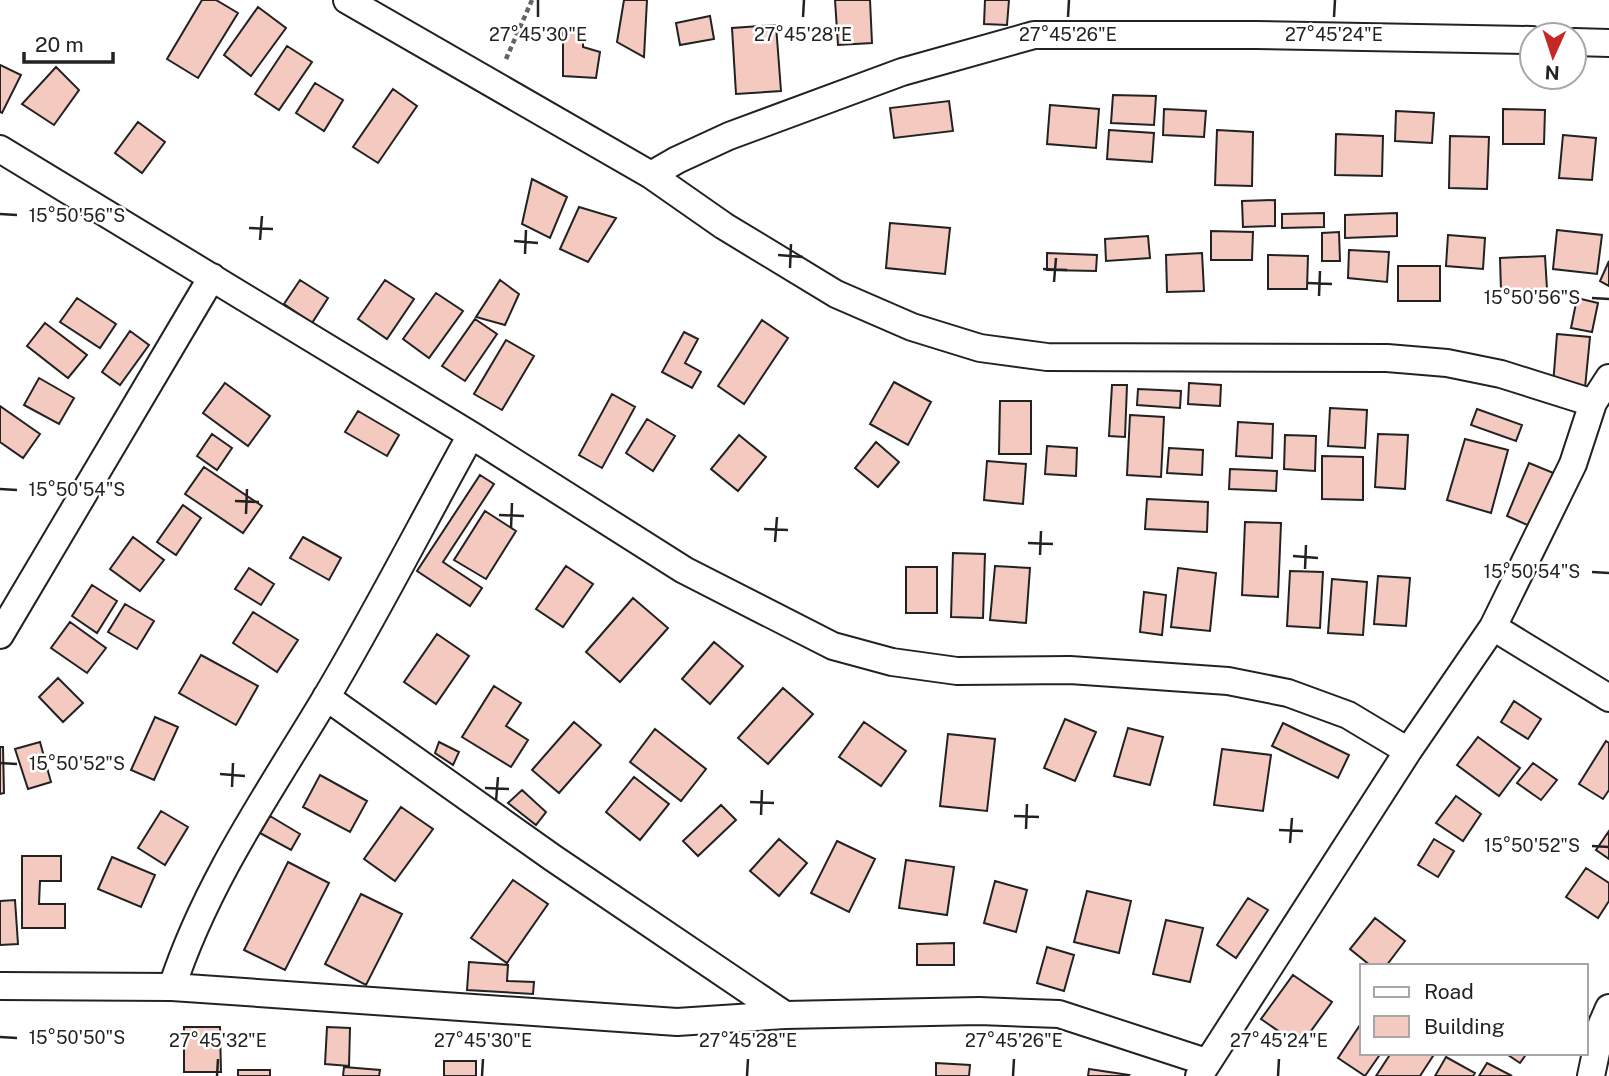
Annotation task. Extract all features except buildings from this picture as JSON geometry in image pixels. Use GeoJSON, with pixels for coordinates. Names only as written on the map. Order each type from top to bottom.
{"type":"FeatureCollection","features":[{"type":"Feature","properties":{"kind":"street"},"geometry":{"type":"LineString","coordinates":[[347,0],[651,175],[723,226],[836,294],[912,327],[980,348],[1047,357],[1387,358],[1447,363],[1501,374],[1593,403]]}},
{"type":"Feature","properties":{"kind":"street"},"geometry":{"type":"LineString","coordinates":[[651,175],[729,136],[890,76],[1034,35],[1255,35],[1518,40]]}},
{"type":"Feature","properties":{"kind":"street"},"geometry":{"type":"LineString","coordinates":[[1588,42],[1609,43]]}},
{"type":"Feature","properties":{"kind":"street"},"geometry":{"type":"LineString","coordinates":[[0,149],[471,435],[684,569],[833,646],[892,662],[957,671],[1070,670],[1228,681],[1288,694],[1348,715],[1408,751]]}},
{"type":"Feature","properties":{"kind":"street"},"geometry":{"type":"LineString","coordinates":[[0,635],[212,277]]}},
{"type":"Feature","properties":{"kind":"street"},"geometry":{"type":"LineString","coordinates":[[0,986],[172,987],[677,1022],[785,1014],[979,1011],[1059,1014],[1202,1069],[1408,751],[1493,627],[1573,464],[1593,403],[1609,378]]}},
{"type":"Feature","properties":{"kind":"street"},"geometry":{"type":"LineString","coordinates":[[172,987],[197,920],[223,868],[326,697],[471,435]]}},
{"type":"Feature","properties":{"kind":"street"},"geometry":{"type":"LineString","coordinates":[[1493,627],[1609,698]]}},
{"type":"Feature","properties":{"kind":"street"},"geometry":{"type":"LineString","coordinates":[[326,697],[553,858],[785,1014]]}},
{"type":"Feature","properties":{"kind":"street"},"geometry":{"type":"LineString","coordinates":[[1591,1076],[1602,1024],[1609,1008]]}},
{"type":"Feature","properties":{"kind":"path"},"geometry":{"type":"LineString","coordinates":[[494,86],[532,0]]}}]}
